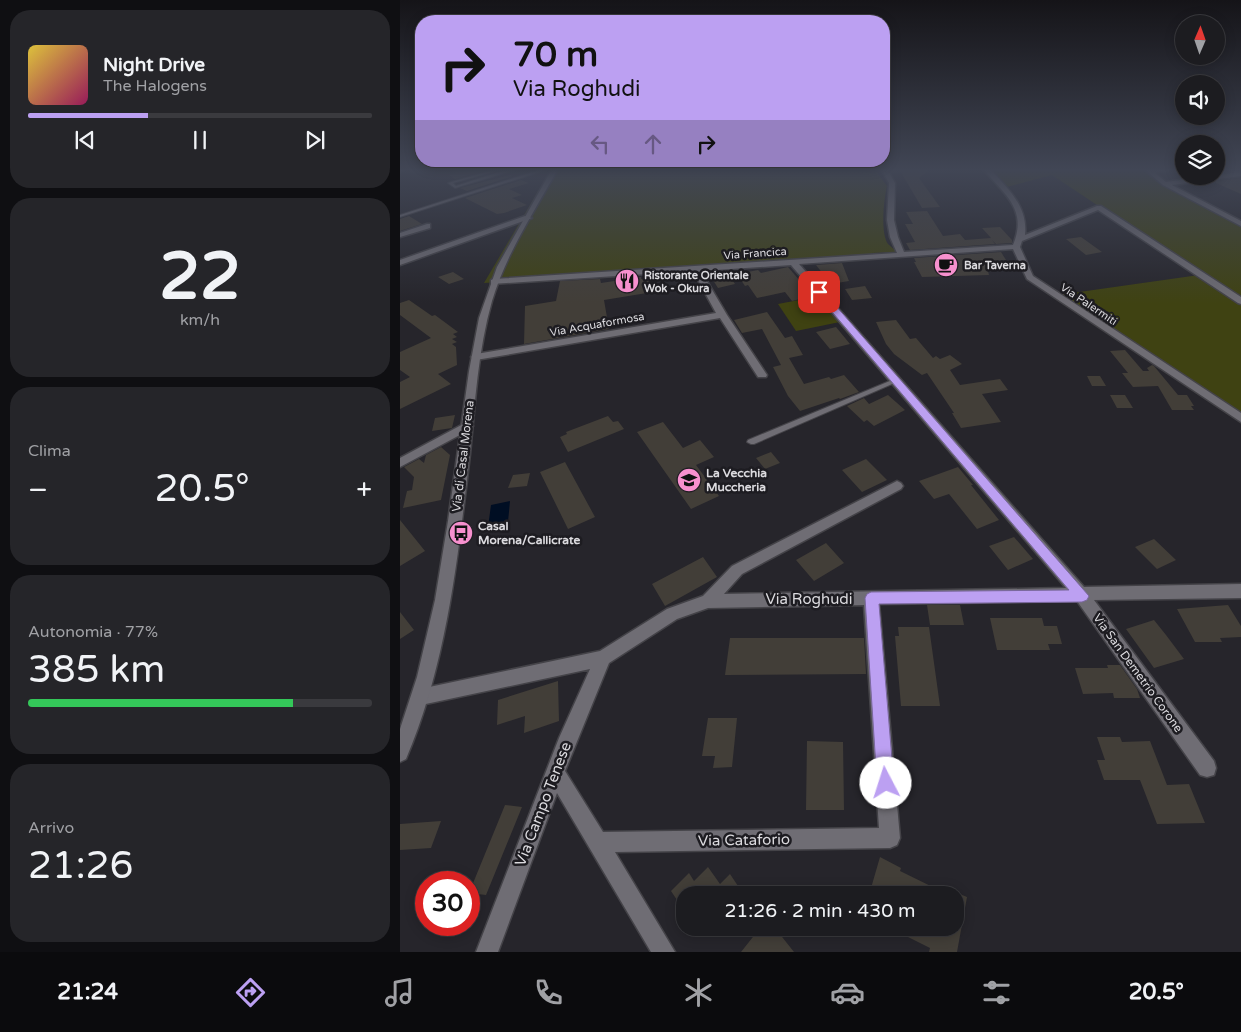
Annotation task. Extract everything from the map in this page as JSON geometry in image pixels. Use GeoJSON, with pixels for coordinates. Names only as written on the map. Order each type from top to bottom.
{"type":"FeatureCollection","features":[{"type":"Feature","properties":{"kind":"street","name":"Via di Casal Morena"},"geometry":{"type":"LineString","coordinates":[[400,753],[421,696],[434,647],[446,584],[482,324],[494,282],[531,213]]}},
{"type":"Feature","properties":{"kind":"street"},"geometry":{"type":"LineString","coordinates":[[890,213],[894,240],[902,255]]}},
{"type":"Feature","properties":{"kind":"street"},"geometry":{"type":"LineString","coordinates":[[1018,243],[1023,213]]}},
{"type":"Feature","properties":{"kind":"street","name":"Via Francica"},"geometry":{"type":"LineString","coordinates":[[494,282],[902,255],[1018,243],[1085,213]]}},
{"type":"Feature","properties":{"kind":"street","name":"Via Francica"},"geometry":{"type":"LineString","coordinates":[[1109,213],[1241,301]]}},
{"type":"Feature","properties":{"kind":"street"},"geometry":{"type":"LineString","coordinates":[[1221,213],[1241,224]]}},
{"type":"Feature","properties":{"kind":"street"},"geometry":{"type":"LineString","coordinates":[[400,263],[528,218]]}},
{"type":"Feature","properties":{"kind":"street"},"geometry":{"type":"LineString","coordinates":[[400,235],[427,226]]}},
{"type":"Feature","properties":{"kind":"street","name":"Via Palermiti"},"geometry":{"type":"LineString","coordinates":[[1018,243],[1030,277],[1241,418]]}},
{"type":"Feature","properties":{"kind":"street","name":"Via San Demetrio Corone"},"geometry":{"type":"LineString","coordinates":[[793,262],[1082,596],[1207,768]]}},
{"type":"Feature","properties":{"kind":"street"},"geometry":{"type":"LineString","coordinates":[[695,268],[722,315],[762,374]]}},
{"type":"Feature","properties":{"kind":"street","name":"Via Acquaformosa"},"geometry":{"type":"LineString","coordinates":[[476,357],[722,315]]}},
{"type":"Feature","properties":{"kind":"street"},"geometry":{"type":"LineString","coordinates":[[400,463],[467,426]]}},
{"type":"Feature","properties":{"kind":"street","name":"Via Roghudi"},"geometry":{"type":"LineString","coordinates":[[708,601],[737,570],[897,486]]}},
{"type":"Feature","properties":{"kind":"street","name":"Via Roghudi"},"geometry":{"type":"LineString","coordinates":[[421,696],[603,658],[672,614],[708,601],[1082,596],[1241,591]]}},
{"type":"Feature","properties":{"kind":"street","name":"Via Cataforio"},"geometry":{"type":"LineString","coordinates":[[598,842],[890,838],[871,598]]}},
{"type":"Feature","properties":{"kind":"street","name":"Via Campo Tenese"},"geometry":{"type":"LineString","coordinates":[[487,952],[579,711],[603,658]]}},
{"type":"Feature","properties":{"kind":"street"},"geometry":{"type":"LineString","coordinates":[[555,772],[664,952]]}},
{"type":"Feature","properties":{"kind":"lane"},"geometry":{"type":"LineString","coordinates":[[751,442],[897,380]]}},
{"type":"Feature","properties":{"kind":"green space"},"geometry":{"type":"Polygon","coordinates":[[[525,213],[883,213],[886,239],[888,244],[897,252],[872,253],[872,257],[484,283],[525,213]]]}},
{"type":"Feature","properties":{"kind":"green space"},"geometry":{"type":"Polygon","coordinates":[[[1110,213],[1221,213],[1241,224],[1241,301],[1110,213]]]}},
{"type":"Feature","properties":{"kind":"green space"},"geometry":{"type":"Polygon","coordinates":[[[1199,275],[1241,304],[1241,423],[1051,296],[1199,275]]]}},
{"type":"Feature","properties":{"kind":"green space"},"geometry":{"type":"Polygon","coordinates":[[[820,296],[840,322],[796,331],[778,304],[820,296]]]}},
{"type":"Feature","properties":{"kind":"water"},"geometry":{"type":"Polygon","coordinates":[[[510,501],[508,522],[488,527],[491,505],[510,501]]]}},
{"type":"Feature","properties":{"kind":"building"},"geometry":{"type":"Polygon","coordinates":[[[907,213],[929,213],[943,236],[960,234],[965,240],[991,238],[982,228],[1000,227],[1012,240],[1012,243],[996,244],[992,240],[995,244],[910,250],[906,243],[915,242],[905,224],[913,224],[907,213]]]}},
{"type":"Feature","properties":{"kind":"building"},"geometry":{"type":"Polygon","coordinates":[[[409,216],[422,224],[400,231],[400,219],[409,216]]]}},
{"type":"Feature","properties":{"kind":"building"},"geometry":{"type":"Polygon","coordinates":[[[1081,237],[1102,252],[1086,255],[1066,239],[1081,237]]]}},
{"type":"Feature","properties":{"kind":"building"},"geometry":{"type":"Polygon","coordinates":[[[1001,252],[1006,260],[992,261],[1000,267],[988,271],[989,275],[922,277],[914,262],[916,262],[914,258],[1001,252]]]}},
{"type":"Feature","properties":{"kind":"building"},"geometry":{"type":"Polygon","coordinates":[[[842,263],[849,281],[831,284],[816,265],[842,263]]]}},
{"type":"Feature","properties":{"kind":"building"},"geometry":{"type":"Polygon","coordinates":[[[788,267],[813,296],[792,301],[785,292],[757,298],[748,285],[745,286],[737,274],[758,270],[761,273],[788,267]]]}},
{"type":"Feature","properties":{"kind":"building"},"geometry":{"type":"Polygon","coordinates":[[[453,272],[464,279],[449,284],[438,277],[453,272]]]}},
{"type":"Feature","properties":{"kind":"building"},"geometry":{"type":"Polygon","coordinates":[[[727,273],[735,284],[718,288],[711,277],[727,273]]]}},
{"type":"Feature","properties":{"kind":"building"},"geometry":{"type":"Polygon","coordinates":[[[641,277],[641,279],[649,278],[653,292],[604,300],[609,329],[524,344],[525,306],[556,301],[560,281],[600,279],[601,283],[641,277]]]}},
{"type":"Feature","properties":{"kind":"building"},"geometry":{"type":"Polygon","coordinates":[[[865,286],[872,298],[852,300],[845,289],[865,286]]]}},
{"type":"Feature","properties":{"kind":"building"},"geometry":{"type":"Polygon","coordinates":[[[409,300],[432,316],[435,315],[458,332],[453,334],[457,337],[452,339],[457,342],[452,344],[456,347],[457,365],[438,374],[451,384],[400,409],[400,382],[410,377],[400,370],[400,352],[431,338],[400,315],[400,303],[409,300]]]}},
{"type":"Feature","properties":{"kind":"building"},"geometry":{"type":"Polygon","coordinates":[[[767,312],[785,338],[792,336],[803,355],[789,358],[804,384],[844,375],[859,392],[800,411],[788,396],[773,367],[781,365],[762,329],[742,333],[734,320],[767,312]]]}},
{"type":"Feature","properties":{"kind":"building"},"geometry":{"type":"Polygon","coordinates":[[[896,320],[910,339],[916,338],[933,358],[936,356],[940,359],[950,355],[962,364],[950,370],[960,385],[1000,379],[1008,390],[982,394],[1001,422],[961,428],[952,413],[954,413],[927,373],[922,375],[894,354],[886,344],[876,322],[896,320]]]}},
{"type":"Feature","properties":{"kind":"building"},"geometry":{"type":"Polygon","coordinates":[[[836,327],[850,344],[830,349],[816,332],[836,327]]]}},
{"type":"Feature","properties":{"kind":"building"},"geometry":{"type":"Polygon","coordinates":[[[1125,350],[1143,371],[1149,371],[1147,368],[1152,365],[1154,366],[1178,395],[1187,395],[1194,406],[1191,406],[1194,410],[1172,410],[1158,386],[1133,387],[1122,373],[1128,373],[1110,351],[1125,350]]]}},
{"type":"Feature","properties":{"kind":"building"},"geometry":{"type":"Polygon","coordinates":[[[1087,376],[1100,376],[1106,386],[1092,386],[1087,376]]]}},
{"type":"Feature","properties":{"kind":"building"},"geometry":{"type":"Polygon","coordinates":[[[888,395],[905,410],[874,426],[867,420],[864,422],[847,406],[864,398],[869,404],[888,395]]]}},
{"type":"Feature","properties":{"kind":"building"},"geometry":{"type":"Polygon","coordinates":[[[1110,395],[1125,395],[1133,408],[1117,408],[1110,395]]]}},
{"type":"Feature","properties":{"kind":"building"},"geometry":{"type":"Polygon","coordinates":[[[455,415],[452,428],[432,431],[435,418],[455,415]]]}},
{"type":"Feature","properties":{"kind":"building"},"geometry":{"type":"Polygon","coordinates":[[[608,416],[613,422],[618,421],[624,429],[568,452],[560,437],[567,434],[566,432],[608,416]]]}},
{"type":"Feature","properties":{"kind":"building","name":"La Vecchia Muccheria"},"geometry":{"type":"Polygon","coordinates":[[[663,422],[683,448],[700,440],[714,457],[696,465],[719,496],[691,509],[637,432],[663,422]]]}},
{"type":"Feature","properties":{"kind":"building"},"geometry":{"type":"Polygon","coordinates":[[[441,447],[450,455],[441,500],[403,508],[407,491],[412,490],[414,477],[404,467],[419,459],[424,463],[426,455],[441,447]]]}},
{"type":"Feature","properties":{"kind":"building"},"geometry":{"type":"Polygon","coordinates":[[[771,452],[780,463],[765,469],[756,458],[771,452]]]}},
{"type":"Feature","properties":{"kind":"building"},"geometry":{"type":"Polygon","coordinates":[[[866,459],[887,480],[862,492],[842,470],[866,459]]]}},
{"type":"Feature","properties":{"kind":"building"},"geometry":{"type":"Polygon","coordinates":[[[565,462],[595,517],[568,529],[540,472],[565,462]]]}},
{"type":"Feature","properties":{"kind":"building"},"geometry":{"type":"Polygon","coordinates":[[[958,467],[999,520],[977,529],[949,494],[934,499],[919,481],[958,467]]]}},
{"type":"Feature","properties":{"kind":"building"},"geometry":{"type":"Polygon","coordinates":[[[530,473],[527,486],[508,488],[513,475],[530,473]]]}},
{"type":"Feature","properties":{"kind":"building"},"geometry":{"type":"Polygon","coordinates":[[[400,520],[425,551],[400,566],[400,520]]]}},
{"type":"Feature","properties":{"kind":"building"},"geometry":{"type":"Polygon","coordinates":[[[1014,537],[1033,559],[1008,570],[989,546],[1014,537]]]}},
{"type":"Feature","properties":{"kind":"building"},"geometry":{"type":"Polygon","coordinates":[[[1154,539],[1176,560],[1157,569],[1135,547],[1154,539]]]}},
{"type":"Feature","properties":{"kind":"building"},"geometry":{"type":"Polygon","coordinates":[[[826,543],[844,563],[814,581],[796,560],[826,543]]]}},
{"type":"Feature","properties":{"kind":"building"},"geometry":{"type":"Polygon","coordinates":[[[703,557],[717,577],[665,606],[652,584],[703,557]]]}},
{"type":"Feature","properties":{"kind":"building"},"geometry":{"type":"Polygon","coordinates":[[[927,605],[960,605],[964,625],[930,625],[927,605]]]}},
{"type":"Feature","properties":{"kind":"building"},"geometry":{"type":"Polygon","coordinates":[[[1228,605],[1241,626],[1241,637],[1220,638],[1222,642],[1195,642],[1177,609],[1228,605]]]}},
{"type":"Feature","properties":{"kind":"building"},"geometry":{"type":"Polygon","coordinates":[[[400,612],[414,630],[400,639],[400,612]]]}},
{"type":"Feature","properties":{"kind":"building"},"geometry":{"type":"Polygon","coordinates":[[[990,618],[1042,618],[1044,626],[1057,626],[1062,644],[1048,644],[1050,650],[997,650],[990,618]]]}},
{"type":"Feature","properties":{"kind":"building"},"geometry":{"type":"Polygon","coordinates":[[[1154,620],[1184,659],[1154,668],[1126,629],[1154,620]]]}},
{"type":"Feature","properties":{"kind":"building"},"geometry":{"type":"Polygon","coordinates":[[[898,627],[929,627],[940,706],[901,706],[895,636],[899,636],[898,627]]]}},
{"type":"Feature","properties":{"kind":"building"},"geometry":{"type":"Polygon","coordinates":[[[730,638],[864,638],[866,674],[725,675],[730,638]]]}},
{"type":"Feature","properties":{"kind":"building"},"geometry":{"type":"Polygon","coordinates":[[[1107,665],[1120,665],[1137,689],[1140,698],[1114,698],[1113,693],[1083,694],[1075,668],[1108,668],[1107,665]]]}},
{"type":"Feature","properties":{"kind":"building"},"geometry":{"type":"Polygon","coordinates":[[[558,681],[559,721],[524,733],[525,716],[497,725],[498,700],[558,681]]]}},
{"type":"Feature","properties":{"kind":"building"},"geometry":{"type":"Polygon","coordinates":[[[708,718],[737,718],[732,767],[713,768],[715,756],[702,756],[708,718]]]}},
{"type":"Feature","properties":{"kind":"building"},"geometry":{"type":"Polygon","coordinates":[[[1097,737],[1120,737],[1122,742],[1150,741],[1167,785],[1189,784],[1205,823],[1157,824],[1140,780],[1104,780],[1097,760],[1105,760],[1097,737]]]}},
{"type":"Feature","properties":{"kind":"building"},"geometry":{"type":"Polygon","coordinates":[[[807,741],[843,742],[844,810],[806,810],[807,741]]]}},
{"type":"Feature","properties":{"kind":"building"},"geometry":{"type":"Polygon","coordinates":[[[505,805],[522,807],[486,895],[480,894],[480,871],[478,871],[505,805]]]}},
{"type":"Feature","properties":{"kind":"building"},"geometry":{"type":"Polygon","coordinates":[[[441,821],[431,848],[400,850],[400,824],[441,821]]]}},
{"type":"Feature","properties":{"kind":"building"},"geometry":{"type":"Polygon","coordinates":[[[880,857],[901,868],[900,871],[931,886],[872,886],[880,857]]]}},
{"type":"Feature","properties":{"kind":"building"},"geometry":{"type":"Polygon","coordinates":[[[708,867],[720,884],[730,874],[738,886],[676,886],[689,873],[694,881],[708,867]]]}},
{"type":"Feature","properties":{"kind":"building"},"geometry":{"type":"Polygon","coordinates":[[[676,886],[676,898],[671,891],[676,886]]]}},
{"type":"Feature","properties":{"kind":"building"},"geometry":{"type":"Polygon","coordinates":[[[964,896],[967,897],[964,914],[964,896]]]}},
{"type":"Feature","properties":{"kind":"building"},"geometry":{"type":"Polygon","coordinates":[[[754,936],[781,936],[794,952],[741,952],[754,936]]]}},
{"type":"Feature","properties":{"kind":"building"},"geometry":{"type":"Polygon","coordinates":[[[906,936],[960,936],[957,952],[929,952],[930,948],[906,936]]]}},
{"type":"Feature","properties":{"kind":"place","name":"Bar Taverna"},"geometry":{"type":"Point","coordinates":[946,265]}},
{"type":"Feature","properties":{"kind":"place","name":"Ristorante Orientale Wok - Okura"},"geometry":{"type":"Point","coordinates":[627,281]}},
{"type":"Feature","properties":{"kind":"place","name":"La Vecchia Muccheria"},"geometry":{"type":"Point","coordinates":[689,480]}},
{"type":"Feature","properties":{"kind":"place","name":"Casal Morena/Callicrate"},"geometry":{"type":"Point","coordinates":[461,533]}},
{"type":"Feature","properties":{"kind":"route"},"geometry":{"type":"LineString","coordinates":[[819,292],[1082,596],[871,598],[886,783]]}}]}
